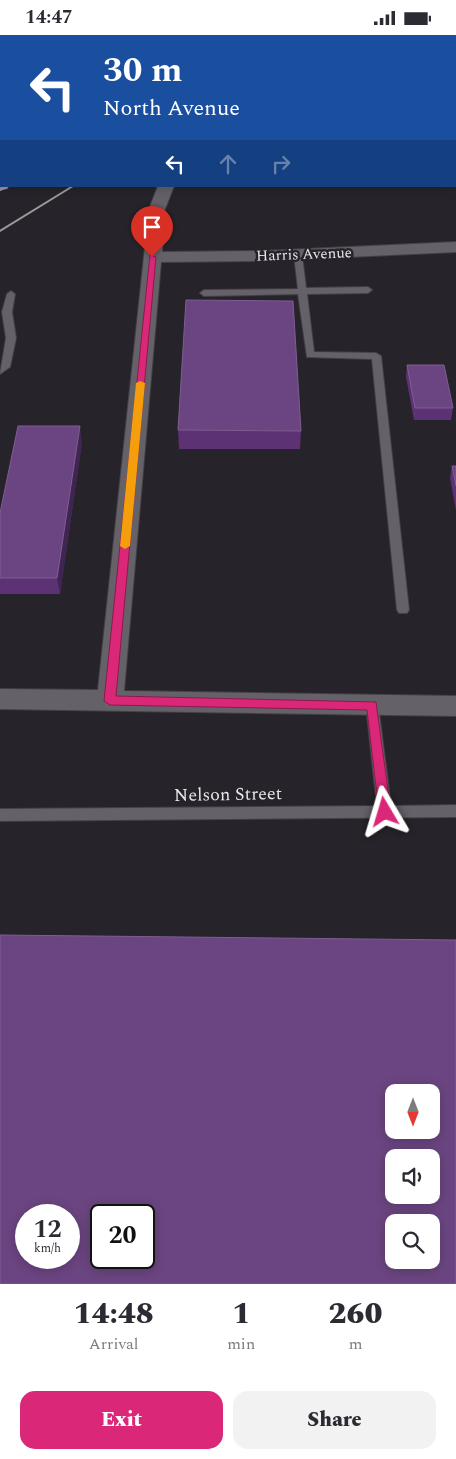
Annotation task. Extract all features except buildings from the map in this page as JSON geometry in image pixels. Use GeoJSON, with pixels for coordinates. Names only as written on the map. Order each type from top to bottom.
{"type":"FeatureCollection","features":[{"type":"Feature","properties":{"kind":"street"},"geometry":{"type":"LineString","coordinates":[[110,701],[157,209],[166,187]]}},
{"type":"Feature","properties":{"kind":"street","name":"Harris Avenue"},"geometry":{"type":"LineString","coordinates":[[152,257],[298,255],[456,247]]}},
{"type":"Feature","properties":{"kind":"street"},"geometry":{"type":"LineString","coordinates":[[0,699],[456,706]]}},
{"type":"Feature","properties":{"kind":"lane"},"geometry":{"type":"LineString","coordinates":[[298,255],[310,355],[376,356],[403,610]]}},
{"type":"Feature","properties":{"kind":"lane"},"geometry":{"type":"LineString","coordinates":[[204,293],[368,290]]}},
{"type":"Feature","properties":{"kind":"lane"},"geometry":{"type":"LineString","coordinates":[[0,371],[5,367],[11,338],[7,312],[11,295]]}},
{"type":"Feature","properties":{"kind":"lane"},"geometry":{"type":"LineString","coordinates":[[372,705],[385,812]]}},
{"type":"Feature","properties":{"kind":"lane","name":"Nelson Street"},"geometry":{"type":"LineString","coordinates":[[0,815],[456,811]]}},
{"type":"Feature","properties":{"kind":"railway"},"geometry":{"type":"LineString","coordinates":[[0,190],[6,187]]}},
{"type":"Feature","properties":{"kind":"railway"},"geometry":{"type":"LineString","coordinates":[[0,231],[71,187]]}},
{"type":"Feature","properties":{"kind":"slow traffic"},"geometry":{"type":"LineString","coordinates":[[125,546],[140,383]]}},
{"type":"Feature","properties":{"kind":"route"},"geometry":{"type":"LineString","coordinates":[[152,257],[110,701],[372,705],[385,812]]}}]}
